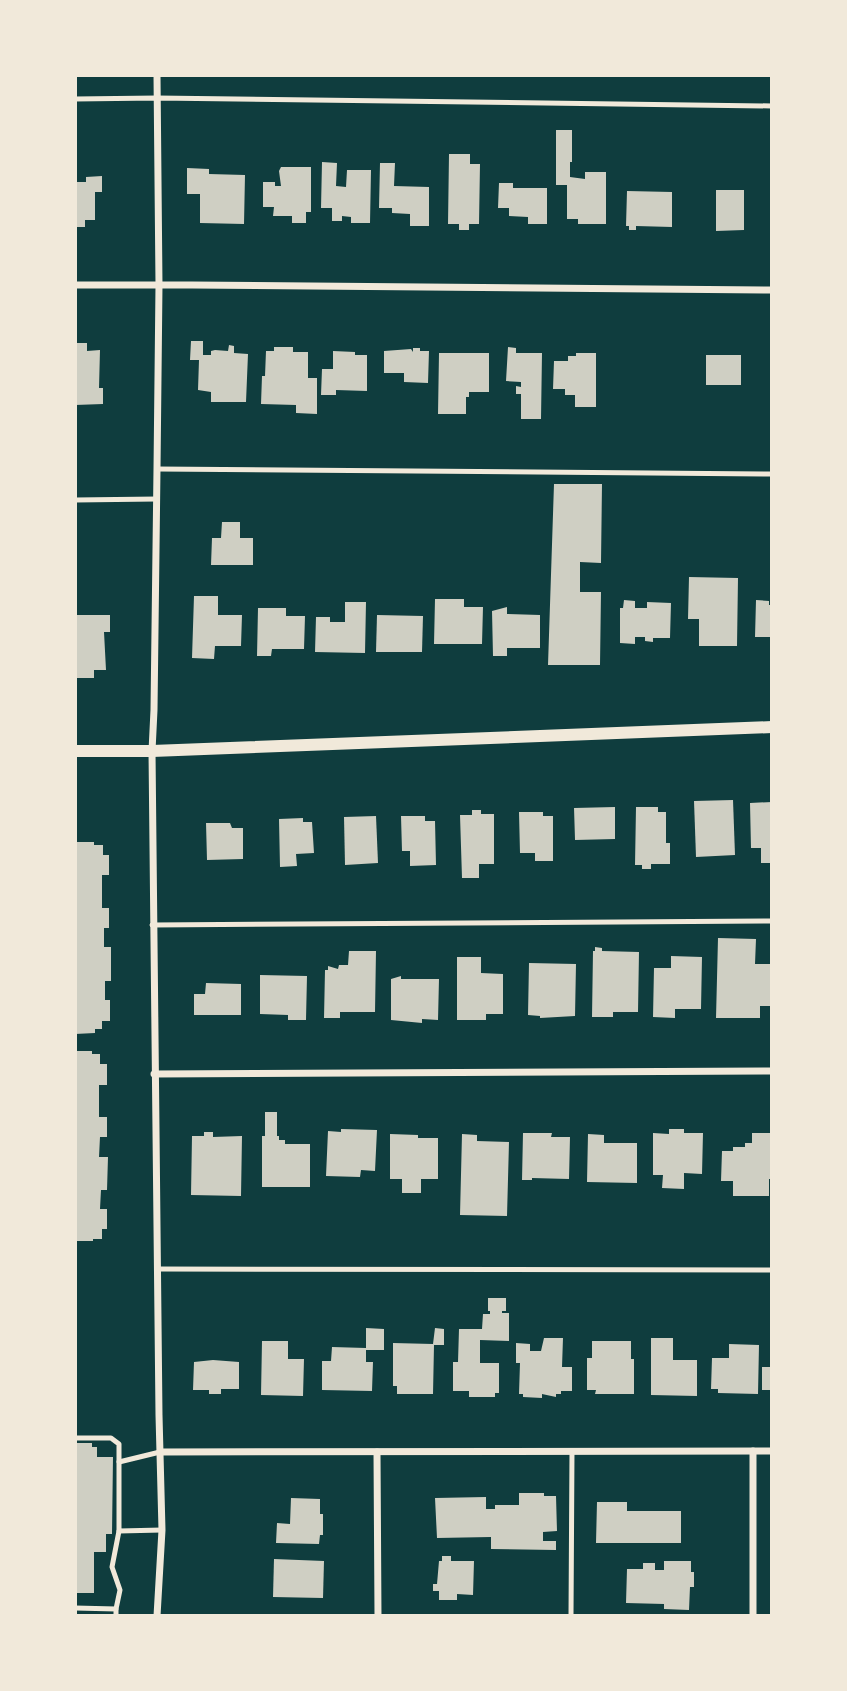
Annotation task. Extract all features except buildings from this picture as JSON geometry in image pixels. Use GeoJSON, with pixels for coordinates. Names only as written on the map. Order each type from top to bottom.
{"type":"FeatureCollection","features":[{"type":"Feature","properties":{"kind":"street"},"geometry":{"type":"LineString","coordinates":[[157,1616],[163,1530],[152,925],[159,285],[158,75]]}},
{"type":"Feature","properties":{"kind":"street"},"geometry":{"type":"LineString","coordinates":[[75,285],[772,290]]}},
{"type":"Feature","properties":{"kind":"street"},"geometry":{"type":"LineString","coordinates":[[75,751],[152,751],[772,727]]}},
{"type":"Feature","properties":{"kind":"street"},"geometry":{"type":"LineString","coordinates":[[154,1074],[772,1071]]}},
{"type":"Feature","properties":{"kind":"street"},"geometry":{"type":"LineString","coordinates":[[753,1451],[753,1616]]}},
{"type":"Feature","properties":{"kind":"street"},"geometry":{"type":"LineString","coordinates":[[160,1452],[772,1451]]}},
{"type":"Feature","properties":{"kind":"street"},"geometry":{"type":"LineString","coordinates":[[377,1452],[378,1616]]}},
{"type":"Feature","properties":{"kind":"lane"},"geometry":{"type":"LineString","coordinates":[[75,99],[772,106]]}},
{"type":"Feature","properties":{"kind":"lane"},"geometry":{"type":"LineString","coordinates":[[157,469],[772,474]]}},
{"type":"Feature","properties":{"kind":"lane"},"geometry":{"type":"LineString","coordinates":[[75,500],[157,499]]}},
{"type":"Feature","properties":{"kind":"lane"},"geometry":{"type":"LineString","coordinates":[[152,925],[772,921]]}},
{"type":"Feature","properties":{"kind":"lane"},"geometry":{"type":"LineString","coordinates":[[158,1269],[772,1270]]}},
{"type":"Feature","properties":{"kind":"lane"},"geometry":{"type":"LineString","coordinates":[[75,1438],[111,1438],[119,1444],[119,1531],[112,1567],[120,1590],[116,1612],[75,1608]]}},
{"type":"Feature","properties":{"kind":"lane"},"geometry":{"type":"LineString","coordinates":[[571,1616],[572,1451]]}},
{"type":"Feature","properties":{"kind":"lane"},"geometry":{"type":"LineString","coordinates":[[119,1462],[160,1452]]}},
{"type":"Feature","properties":{"kind":"lane"},"geometry":{"type":"LineString","coordinates":[[119,1531],[163,1530]]}}]}
